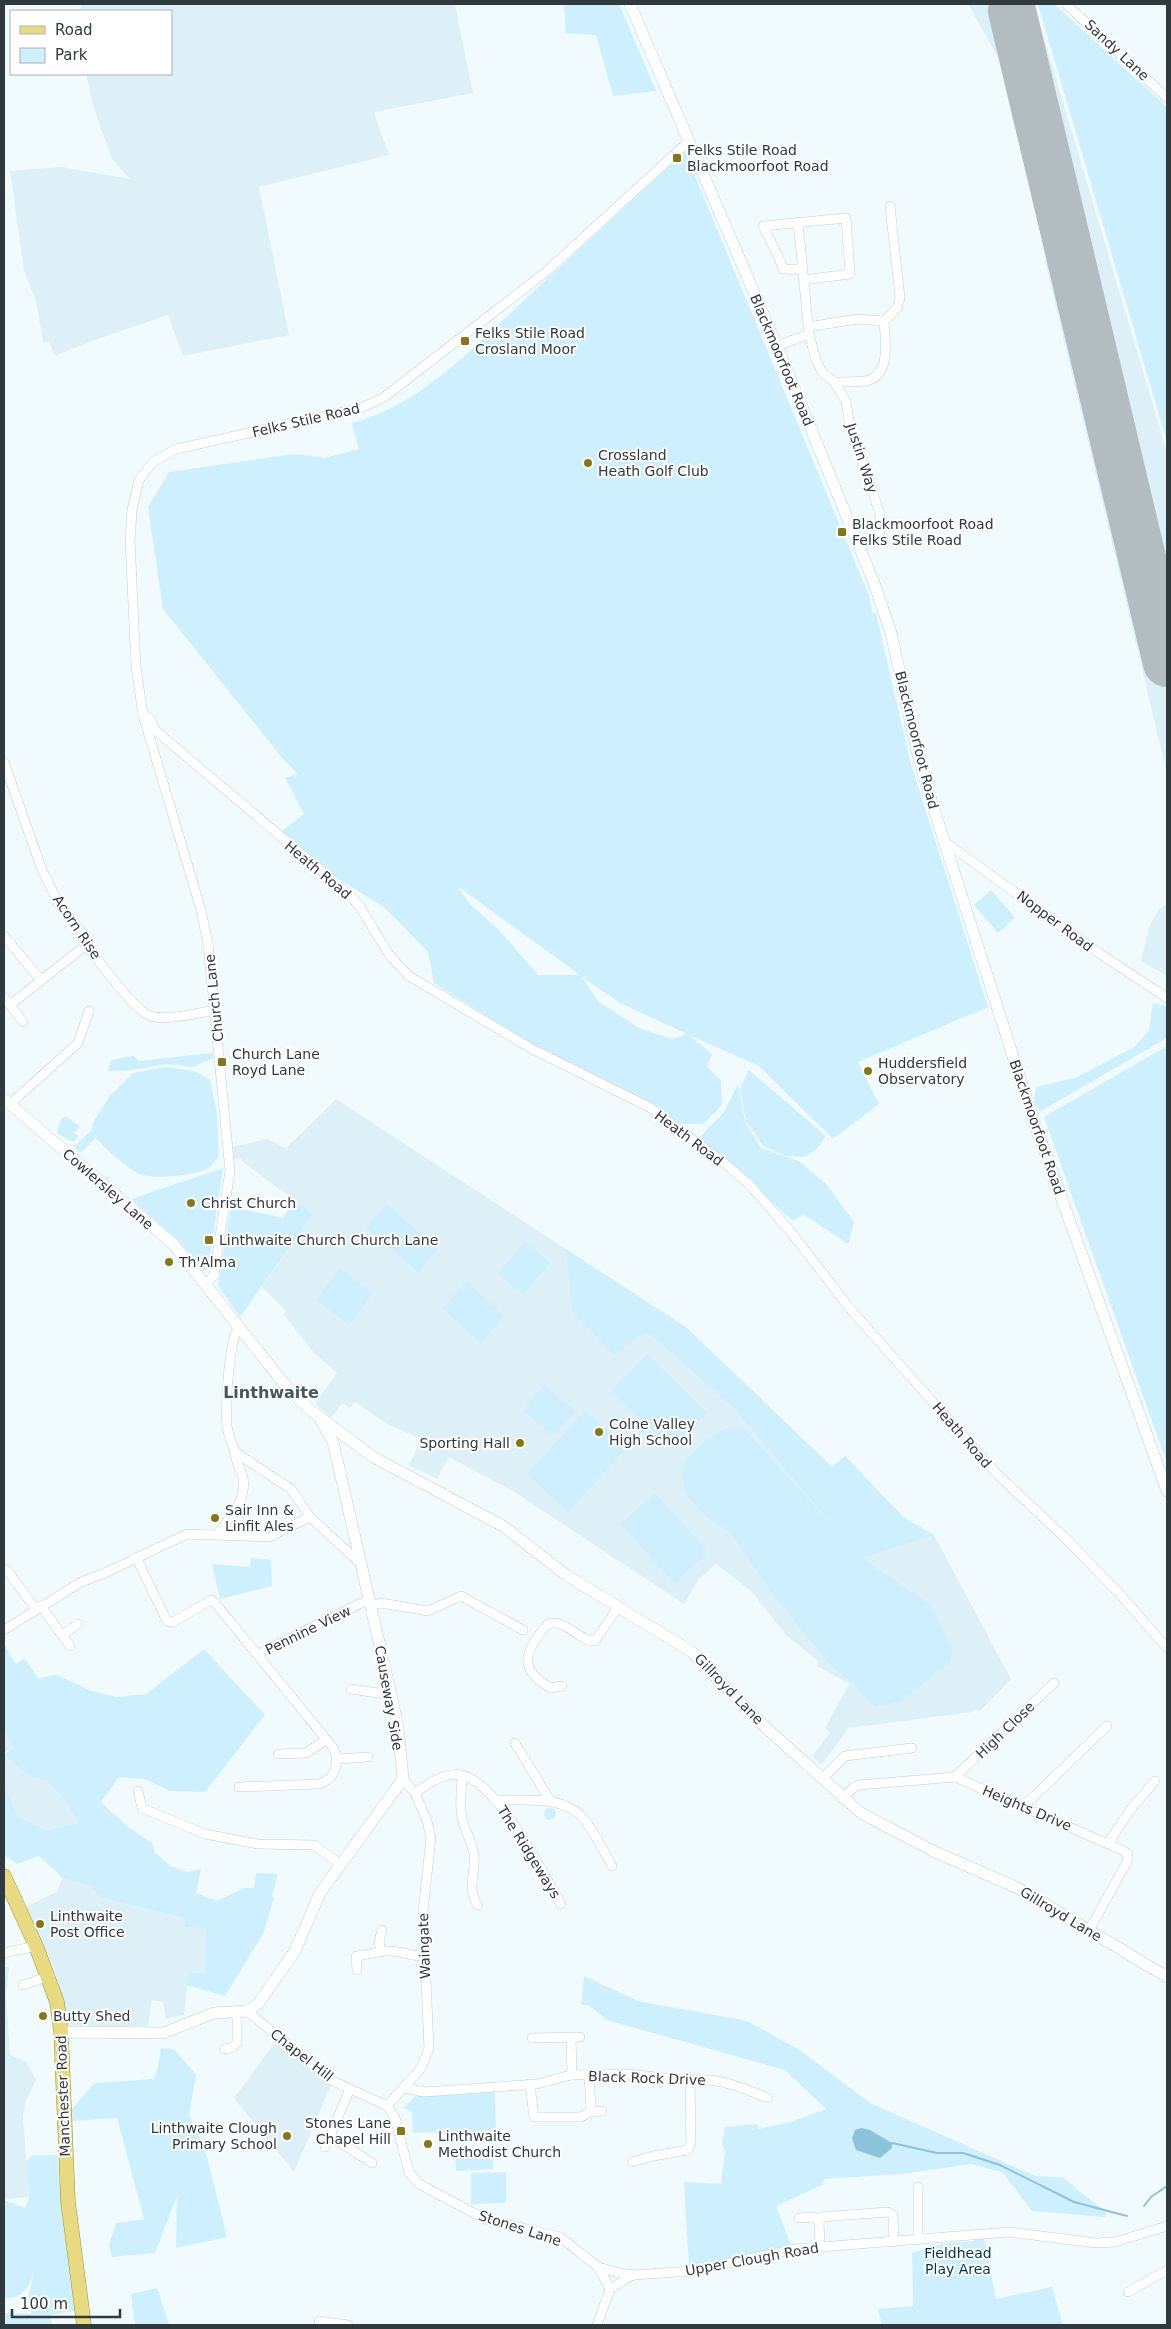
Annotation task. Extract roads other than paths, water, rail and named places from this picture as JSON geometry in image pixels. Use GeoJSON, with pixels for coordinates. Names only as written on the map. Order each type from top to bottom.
{"type":"FeatureCollection","features":[{"type":"Feature","properties":{"kind":"main road","name":"Manchester Road"},"geometry":{"type":"LineString","coordinates":[[4,1876],[50,1976],[57,2002],[61,2032],[64,2144],[68,2202],[84,2325]]}},
{"type":"Feature","properties":{"kind":"street","name":"Blackmoorfoot Road"},"geometry":{"type":"LineString","coordinates":[[630,4],[777,346],[880,600],[891,633],[921,764],[1037,1130],[1167,1491]]}},
{"type":"Feature","properties":{"kind":"street","name":"Sandy Lane"},"geometry":{"type":"LineString","coordinates":[[1066,4],[1167,98]]}},
{"type":"Feature","properties":{"kind":"street","name":"Felks Stile Road"},"geometry":{"type":"LineString","coordinates":[[143,714],[136,667],[130,541],[132,510],[139,480],[153,462],[176,449],[361,408],[384,398],[547,271],[688,142]]}},
{"type":"Feature","properties":{"kind":"street"},"geometry":{"type":"LineString","coordinates":[[798,222],[808,331],[822,372],[834,382],[867,381],[876,377],[882,366],[885,354],[884,321],[897,308],[900,298],[890,206]]}},
{"type":"Feature","properties":{"kind":"street"},"geometry":{"type":"LineString","coordinates":[[802,270],[783,269],[778,253],[772,247],[763,226],[846,218],[850,274],[803,280]]}},
{"type":"Feature","properties":{"kind":"street"},"geometry":{"type":"LineString","coordinates":[[777,346],[808,331],[857,318],[884,321]]}},
{"type":"Feature","properties":{"kind":"street","name":"Justin Way"},"geometry":{"type":"LineString","coordinates":[[834,382],[846,401],[849,421],[880,514],[882,522],[879,536]]}},
{"type":"Feature","properties":{"kind":"street","name":"Church Lane"},"geometry":{"type":"LineString","coordinates":[[143,714],[200,910],[208,944],[230,1171],[214,1275],[206,1285]]}},
{"type":"Feature","properties":{"kind":"street","name":"Heath Road"},"geometry":{"type":"LineString","coordinates":[[143,714],[150,718],[156,731],[349,894],[366,916],[390,956],[409,976],[532,1049],[649,1108],[749,1184],[796,1238],[852,1311],[986,1462],[1111,1585],[1167,1648]]}},
{"type":"Feature","properties":{"kind":"street","name":"Acorn Rise"},"geometry":{"type":"LineString","coordinates":[[4,762],[42,870],[59,904],[84,935],[86,945],[136,1005],[150,1016],[172,1017],[215,1010]]}},
{"type":"Feature","properties":{"kind":"street","name":"Nopper Road"},"geometry":{"type":"LineString","coordinates":[[945,842],[1099,953],[1167,998]]}},
{"type":"Feature","properties":{"kind":"street"},"geometry":{"type":"LineString","coordinates":[[4,936],[41,980]]}},
{"type":"Feature","properties":{"kind":"street"},"geometry":{"type":"LineString","coordinates":[[23,1022],[7,1001],[41,980],[86,945]]}},
{"type":"Feature","properties":{"kind":"street"},"geometry":{"type":"LineString","coordinates":[[7,1101],[78,1043],[89,1011]]}},
{"type":"Feature","properties":{"kind":"street","name":"Cowlersley Lane"},"geometry":{"type":"LineString","coordinates":[[7,1101],[172,1244],[237,1326]]}},
{"type":"Feature","properties":{"kind":"street"},"geometry":{"type":"LineString","coordinates":[[218,1534],[239,1503],[244,1488],[243,1476],[235,1460],[235,1452],[227,1427],[230,1365],[234,1334],[237,1326]]}},
{"type":"Feature","properties":{"kind":"street","name":"Gillroyd Lane"},"geometry":{"type":"LineString","coordinates":[[237,1326],[286,1386],[318,1416],[373,1457],[475,1509],[503,1526],[566,1574],[692,1652],[763,1725],[843,1799],[862,1813],[925,1847],[1020,1889],[1167,1977]]}},
{"type":"Feature","properties":{"kind":"street","name":"Causeway Side"},"geometry":{"type":"LineString","coordinates":[[318,1416],[332,1442],[370,1602],[398,1728],[403,1779]]}},
{"type":"Feature","properties":{"kind":"street"},"geometry":{"type":"LineString","coordinates":[[235,1452],[291,1489],[310,1517],[361,1564]]}},
{"type":"Feature","properties":{"kind":"street"},"geometry":{"type":"LineString","coordinates":[[4,1630],[38,1607],[81,1582],[105,1573],[187,1534],[269,1537],[310,1517]]}},
{"type":"Feature","properties":{"kind":"street","name":"Pennine View"},"geometry":{"type":"LineString","coordinates":[[136,1557],[167,1622],[173,1622],[210,1600],[216,1604],[258,1654],[370,1602]]}},
{"type":"Feature","properties":{"kind":"street"},"geometry":{"type":"LineString","coordinates":[[6,1569],[70,1646]]}},
{"type":"Feature","properties":{"kind":"street"},"geometry":{"type":"LineString","coordinates":[[370,1602],[428,1611],[461,1596],[523,1630]]}},
{"type":"Feature","properties":{"kind":"street"},"geometry":{"type":"LineString","coordinates":[[562,1686],[551,1688],[545,1685],[532,1676],[528,1668],[527,1660],[543,1630],[548,1624],[560,1623],[588,1641],[595,1641],[619,1606]]}},
{"type":"Feature","properties":{"kind":"street"},"geometry":{"type":"LineString","coordinates":[[62,1635],[78,1624]]}},
{"type":"Feature","properties":{"kind":"street"},"geometry":{"type":"LineString","coordinates":[[239,1786],[319,1784],[329,1781],[338,1759],[334,1749],[258,1654]]}},
{"type":"Feature","properties":{"kind":"street","name":"High Close"},"geometry":{"type":"LineString","coordinates":[[955,1777],[1054,1683]]}},
{"type":"Feature","properties":{"kind":"street"},"geometry":{"type":"LineString","coordinates":[[351,1689],[378,1693],[390,1690]]}},
{"type":"Feature","properties":{"kind":"street"},"geometry":{"type":"LineString","coordinates":[[1024,1806],[1107,1726]]}},
{"type":"Feature","properties":{"kind":"street"},"geometry":{"type":"LineString","coordinates":[[278,1754],[306,1753],[326,1740]]}},
{"type":"Feature","properties":{"kind":"street"},"geometry":{"type":"LineString","coordinates":[[515,1744],[551,1802]]}},
{"type":"Feature","properties":{"kind":"street"},"geometry":{"type":"LineString","coordinates":[[822,1779],[845,1756],[912,1748]]}},
{"type":"Feature","properties":{"kind":"street"},"geometry":{"type":"LineString","coordinates":[[338,1759],[368,1757]]}},
{"type":"Feature","properties":{"kind":"street"},"geometry":{"type":"LineString","coordinates":[[415,1793],[445,1776],[462,1775],[461,1816],[472,1847],[475,1876],[470,1886],[472,1897],[478,1905]]}},
{"type":"Feature","properties":{"kind":"street","name":"The Ridgeways"},"geometry":{"type":"LineString","coordinates":[[462,1775],[475,1779],[497,1800],[561,1904]]}},
{"type":"Feature","properties":{"kind":"street","name":"Heights Drive"},"geometry":{"type":"LineString","coordinates":[[843,1799],[854,1786],[859,1785],[955,1777],[1108,1843],[1128,1854],[1127,1862],[1089,1930]]}},
{"type":"Feature","properties":{"kind":"street"},"geometry":{"type":"LineString","coordinates":[[61,2032],[163,2033],[214,2013],[242,2012],[258,2004],[295,1951],[320,1893],[403,1779]]}},
{"type":"Feature","properties":{"kind":"street","name":"Waingate"},"geometry":{"type":"LineString","coordinates":[[387,2106],[405,2088],[427,2058],[429,2049],[423,1911],[431,1838],[427,1821],[415,1793],[403,1779]]}},
{"type":"Feature","properties":{"kind":"street"},"geometry":{"type":"LineString","coordinates":[[1108,1843],[1131,1809],[1155,1781]]}},
{"type":"Feature","properties":{"kind":"street"},"geometry":{"type":"LineString","coordinates":[[138,1791],[142,1808],[205,1834],[258,1844],[314,1845],[340,1864]]}},
{"type":"Feature","properties":{"kind":"street","name":"The Ridgeways"},"geometry":{"type":"LineString","coordinates":[[497,1800],[551,1802],[566,1806],[582,1817],[612,1866]]}},
{"type":"Feature","properties":{"kind":"street"},"geometry":{"type":"LineString","coordinates":[[381,1952],[379,1942],[382,1930]]}},
{"type":"Feature","properties":{"kind":"street"},"geometry":{"type":"LineString","coordinates":[[4,1953],[36,1946]]}},
{"type":"Feature","properties":{"kind":"street"},"geometry":{"type":"LineString","coordinates":[[357,1970],[356,1952],[388,1951],[414,1957],[424,1956]]}},
{"type":"Feature","properties":{"kind":"street"},"geometry":{"type":"LineString","coordinates":[[23,1985],[50,1976]]}},
{"type":"Feature","properties":{"kind":"street"},"geometry":{"type":"LineString","coordinates":[[224,2049],[231,2048],[237,2043],[242,2012]]}},
{"type":"Feature","properties":{"kind":"street","name":"Chapel Hill"},"geometry":{"type":"LineString","coordinates":[[242,2012],[331,2080],[387,2106]]}},
{"type":"Feature","properties":{"kind":"street"},"geometry":{"type":"LineString","coordinates":[[532,2038],[575,2037],[572,2075]]}},
{"type":"Feature","properties":{"kind":"street","name":"Black Rock Drive"},"geometry":{"type":"LineString","coordinates":[[405,2088],[424,2092],[530,2084],[572,2075],[629,2074],[690,2082],[708,2079],[720,2081],[768,2098]]}},
{"type":"Feature","properties":{"kind":"street"},"geometry":{"type":"LineString","coordinates":[[589,2075],[589,2112]]}},
{"type":"Feature","properties":{"kind":"street"},"geometry":{"type":"LineString","coordinates":[[632,2162],[688,2150],[691,2143],[690,2082]]}},
{"type":"Feature","properties":{"kind":"street"},"geometry":{"type":"LineString","coordinates":[[530,2084],[534,2117],[581,2117],[589,2112],[602,2111]]}},
{"type":"Feature","properties":{"kind":"street"},"geometry":{"type":"LineString","coordinates":[[326,2147],[350,2089]]}},
{"type":"Feature","properties":{"kind":"street","name":"Stones Lane"},"geometry":{"type":"LineString","coordinates":[[387,2106],[395,2118],[409,2172],[419,2184],[485,2219],[560,2237],[598,2267],[615,2272]]}},
{"type":"Feature","properties":{"kind":"street"},"geometry":{"type":"LineString","coordinates":[[330,2136],[372,2163]]}},
{"type":"Feature","properties":{"kind":"street"},"geometry":{"type":"LineString","coordinates":[[918,2188],[918,2240]]}},
{"type":"Feature","properties":{"kind":"street"},"geometry":{"type":"LineString","coordinates":[[820,2247],[819,2222],[821,2217],[888,2212],[893,2215],[894,2242]]}},
{"type":"Feature","properties":{"kind":"street"},"geometry":{"type":"LineString","coordinates":[[799,2218],[814,2217],[819,2222]]}},
{"type":"Feature","properties":{"kind":"street","name":"Upper Clough Road"},"geometry":{"type":"LineString","coordinates":[[615,2272],[633,2275],[690,2271],[785,2251],[1009,2232],[1106,2243],[1167,2226]]}},
{"type":"Feature","properties":{"kind":"street"},"geometry":{"type":"LineString","coordinates":[[598,2267],[610,2289]]}},
{"type":"Feature","properties":{"kind":"street"},"geometry":{"type":"LineString","coordinates":[[1128,2292],[1167,2270]]}},
{"type":"Feature","properties":{"kind":"street"},"geometry":{"type":"LineString","coordinates":[[597,2325],[610,2289],[633,2275]]}},
{"type":"Feature","properties":{"kind":"street"},"geometry":{"type":"LineString","coordinates":[[318,2321],[348,2325]]}},
{"type":"Feature","properties":{"kind":"waterway"},"geometry":{"type":"LineString","coordinates":[[892,2143],[937,2153],[963,2153],[1000,2165],[1074,2202],[1127,2216]]}},
{"type":"Feature","properties":{"kind":"waterway"},"geometry":{"type":"LineString","coordinates":[[1144,2206],[1151,2197],[1167,2186]]}},
{"type":"Feature","properties":{"kind":"place","name":"Felks Stile Road Blackmoorfoot Road"},"geometry":{"type":"Point","coordinates":[677,158]}},
{"type":"Feature","properties":{"kind":"place","name":"Felks Stile Road Crosland Moor"},"geometry":{"type":"Point","coordinates":[465,341]}},
{"type":"Feature","properties":{"kind":"place","name":"Crossland Heath Golf Club"},"geometry":{"type":"Point","coordinates":[588,463]}},
{"type":"Feature","properties":{"kind":"place","name":"Blackmoorfoot Road Felks Stile Road"},"geometry":{"type":"Point","coordinates":[842,532]}},
{"type":"Feature","properties":{"kind":"place","name":"Church Lane Royd Lane"},"geometry":{"type":"Point","coordinates":[222,1062]}},
{"type":"Feature","properties":{"kind":"place","name":"Huddersfield Observatory"},"geometry":{"type":"Point","coordinates":[868,1071]}},
{"type":"Feature","properties":{"kind":"place","name":"Christ Church"},"geometry":{"type":"Point","coordinates":[191,1203]}},
{"type":"Feature","properties":{"kind":"place","name":"Linthwaite Church Church Lane"},"geometry":{"type":"Point","coordinates":[209,1240]}},
{"type":"Feature","properties":{"kind":"place","name":"Th'Alma"},"geometry":{"type":"Point","coordinates":[169,1262]}},
{"type":"Feature","properties":{"kind":"place","name":"Colne Valley High School"},"geometry":{"type":"Point","coordinates":[599,1432]}},
{"type":"Feature","properties":{"kind":"place","name":"Sporting Hall"},"geometry":{"type":"Point","coordinates":[520,1443]}},
{"type":"Feature","properties":{"kind":"place","name":"Sair Inn & Linfit Ales"},"geometry":{"type":"Point","coordinates":[215,1518]}},
{"type":"Feature","properties":{"kind":"place","name":"Linthwaite Post Office"},"geometry":{"type":"Point","coordinates":[40,1924]}},
{"type":"Feature","properties":{"kind":"place","name":"Butty Shed"},"geometry":{"type":"Point","coordinates":[43,2016]}},
{"type":"Feature","properties":{"kind":"place","name":"Stones Lane Chapel Hill"},"geometry":{"type":"Point","coordinates":[401,2131]}},
{"type":"Feature","properties":{"kind":"place","name":"Linthwaite Clough Primary School"},"geometry":{"type":"Point","coordinates":[287,2136]}},
{"type":"Feature","properties":{"kind":"place","name":"Linthwaite Methodist Church"},"geometry":{"type":"Point","coordinates":[428,2144]}},
{"type":"Feature","properties":{"kind":"district","name":"Linthwaite"},"geometry":{"type":"Point","coordinates":[271,1392]}},
{"type":"Feature","properties":{"kind":"park label","name":"Fieldhead Play Area"},"geometry":{"type":"Point","coordinates":[958,2262]}}]}
